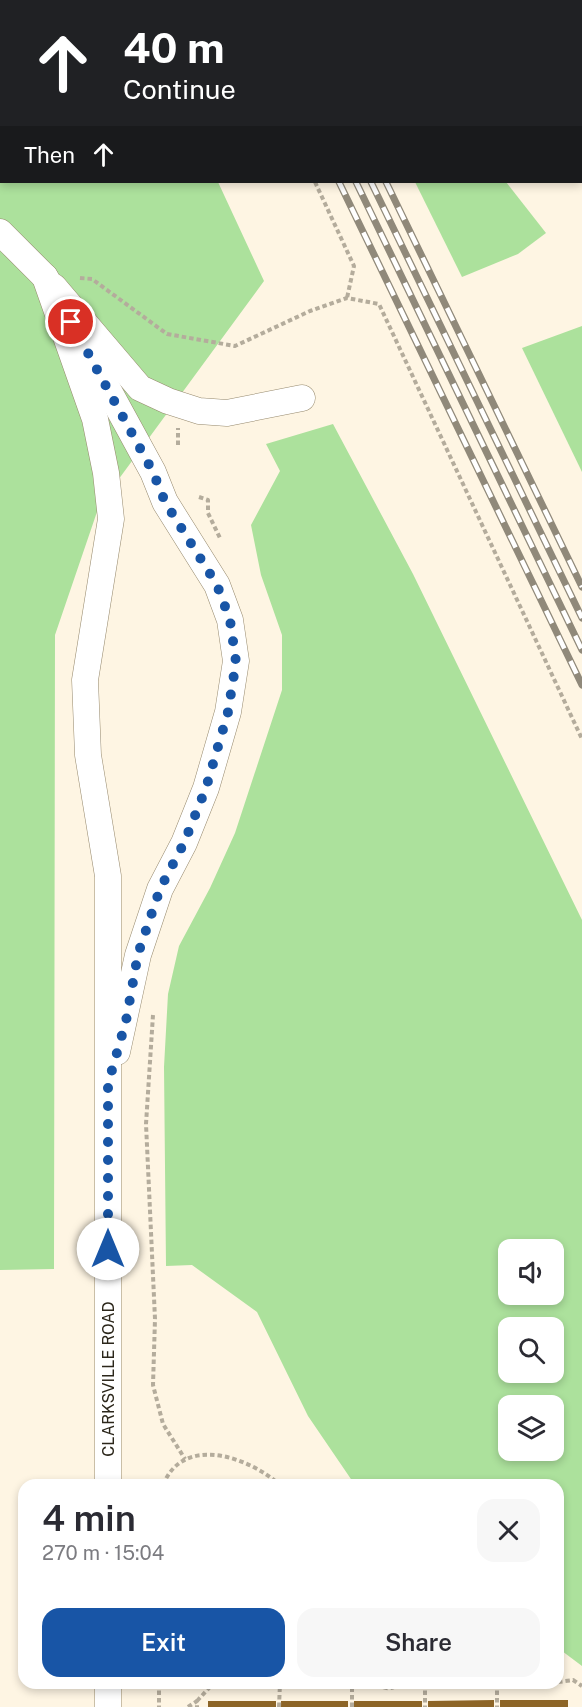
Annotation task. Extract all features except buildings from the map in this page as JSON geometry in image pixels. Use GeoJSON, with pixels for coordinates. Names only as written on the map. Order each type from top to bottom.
{"type":"FeatureCollection","features":[{"type":"Feature","properties":{"kind":"street"},"geometry":{"type":"LineString","coordinates":[[0,232],[45,277],[140,388],[199,411],[227,413],[302,398]]}},
{"type":"Feature","properties":{"kind":"street"},"geometry":{"type":"LineString","coordinates":[[45,277],[153,472],[165,502],[217,585],[230,620],[236,662],[228,712],[206,788],[184,843],[160,889],[138,954],[126,1021],[108,1084]]}},
{"type":"Feature","properties":{"kind":"street","name":"CLARKSVILLE ROAD"},"geometry":{"type":"LineString","coordinates":[[45,277],[95,419],[108,485],[111,519],[85,680],[88,755],[108,876],[108,1479]]}},
{"type":"Feature","properties":{"kind":"street"},"geometry":{"type":"LineString","coordinates":[[108,1689],[108,1707]]}},
{"type":"Feature","properties":{"kind":"path"},"geometry":{"type":"LineString","coordinates":[[315,183],[354,266],[347,298]]}},
{"type":"Feature","properties":{"kind":"path"},"geometry":{"type":"LineString","coordinates":[[45,277],[92,279],[167,334],[235,346],[310,311],[347,298],[379,304],[582,739]]}},
{"type":"Feature","properties":{"kind":"path"},"geometry":{"type":"LineString","coordinates":[[199,497],[208,500],[208,513],[223,545]]}},
{"type":"Feature","properties":{"kind":"path"},"geometry":{"type":"LineString","coordinates":[[155,1003],[150,1037],[146,1124],[155,1319],[153,1385],[164,1424],[185,1459]]}},
{"type":"Feature","properties":{"kind":"path"},"geometry":{"type":"LineString","coordinates":[[166,1479],[185,1459],[201,1454],[231,1458],[273,1479]]}},
{"type":"Feature","properties":{"kind":"path"},"geometry":{"type":"LineString","coordinates":[[564,1681],[573,1680],[582,1686]]}},
{"type":"Feature","properties":{"kind":"path"},"geometry":{"type":"LineString","coordinates":[[159,1689],[159,1707]]}},
{"type":"Feature","properties":{"kind":"path"},"geometry":{"type":"LineString","coordinates":[[188,1707],[208,1689]]}},
{"type":"Feature","properties":{"kind":"path"},"geometry":{"type":"LineString","coordinates":[[279,1707],[280,1689]]}},
{"type":"Feature","properties":{"kind":"path"},"geometry":{"type":"LineString","coordinates":[[352,1689],[352,1707]]}},
{"type":"Feature","properties":{"kind":"path"},"geometry":{"type":"LineString","coordinates":[[425,1689],[425,1707]]}},
{"type":"Feature","properties":{"kind":"path"},"geometry":{"type":"LineString","coordinates":[[497,1689],[497,1707]]}},
{"type":"Feature","properties":{"kind":"path"},"geometry":{"type":"LineString","coordinates":[[197,1701],[197,1707]]}},
{"type":"Feature","properties":{"kind":"green space"},"geometry":{"type":"Polygon","coordinates":[[[0,183],[218,183],[264,281],[99,506],[55,635],[54,1269],[0,1270],[0,183]]]}},
{"type":"Feature","properties":{"kind":"green space"},"geometry":{"type":"Polygon","coordinates":[[[415,183],[507,183],[546,233],[518,254],[462,277],[415,183]]]}},
{"type":"Feature","properties":{"kind":"green space"},"geometry":{"type":"Polygon","coordinates":[[[582,326],[582,472],[522,348],[582,326]]]}},
{"type":"Feature","properties":{"kind":"green space"},"geometry":{"type":"Polygon","coordinates":[[[333,424],[413,574],[582,920],[582,1666],[564,1652],[564,1479],[351,1479],[308,1416],[257,1312],[192,1265],[166,1266],[164,1067],[168,994],[179,946],[210,888],[235,833],[282,690],[282,635],[261,575],[251,525],[280,471],[266,444],[333,424]]]}},
{"type":"Feature","properties":{"kind":"railway"},"geometry":{"type":"LineString","coordinates":[[339,183],[582,685]]}},
{"type":"Feature","properties":{"kind":"railway"},"geometry":{"type":"LineString","coordinates":[[356,183],[582,650]]}},
{"type":"Feature","properties":{"kind":"railway"},"geometry":{"type":"LineString","coordinates":[[371,183],[582,618]]}},
{"type":"Feature","properties":{"kind":"railway"},"geometry":{"type":"LineString","coordinates":[[386,183],[582,587]]}},
{"type":"Feature","properties":{"kind":"route"},"geometry":{"type":"LineString","coordinates":[[71,322],[153,472],[165,502],[217,585],[230,620],[236,662],[228,712],[206,788],[184,843],[160,889],[138,954],[126,1021],[108,1084],[108,1249]]}}]}
